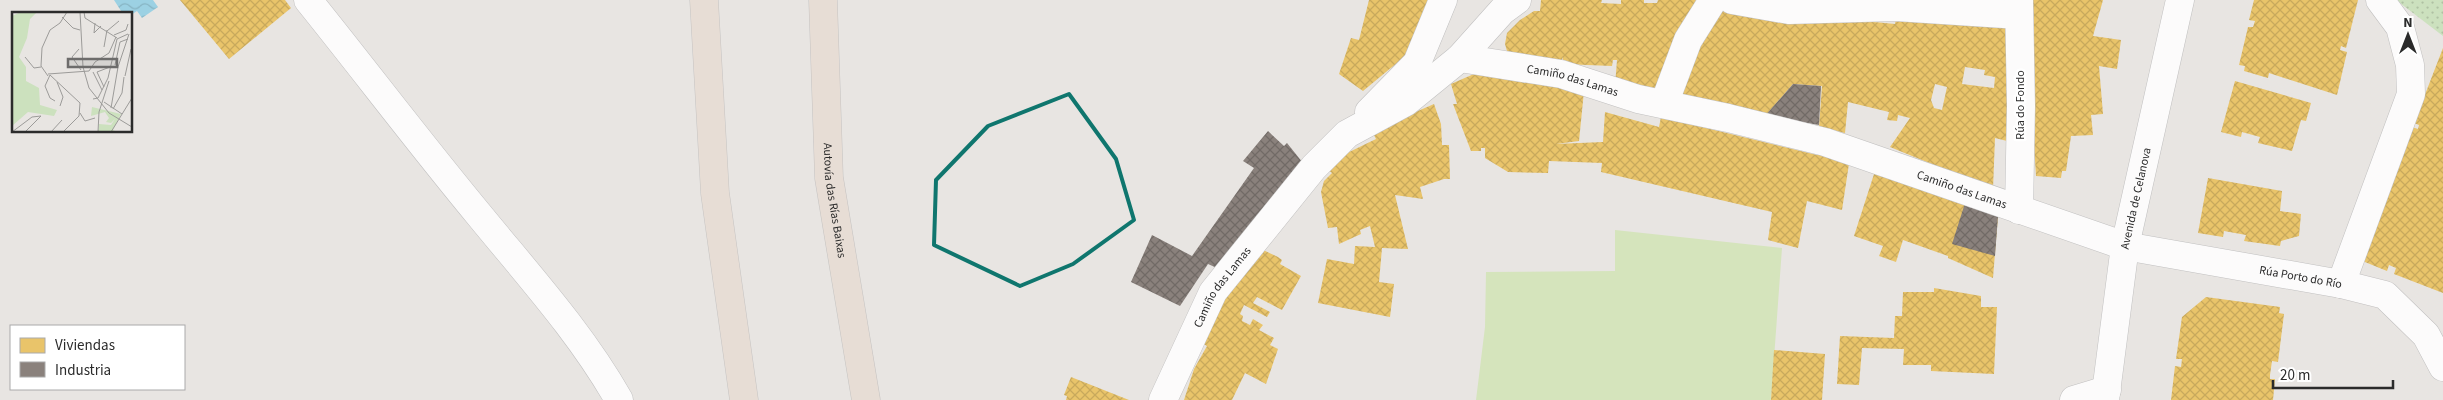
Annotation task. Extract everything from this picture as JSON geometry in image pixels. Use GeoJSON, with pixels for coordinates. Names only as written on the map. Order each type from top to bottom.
{"type":"FeatureCollection","features":[{"type":"Feature","properties":{"kind":"highway"},"geometry":{"type":"LineString","coordinates":[[704,0],[715,192],[744,400]]}},
{"type":"Feature","properties":{"kind":"highway","name":"Autovía das Rías Baixas"},"geometry":{"type":"LineString","coordinates":[[823,0],[829,178],[866,400]]}},
{"type":"Feature","properties":{"kind":"street"},"geometry":{"type":"LineString","coordinates":[[308,0],[480,216],[544,292],[600,366],[619,400]]}},
{"type":"Feature","properties":{"kind":"street"},"geometry":{"type":"LineString","coordinates":[[1346,134],[1418,63],[1443,0]]}},
{"type":"Feature","properties":{"kind":"street"},"geometry":{"type":"LineString","coordinates":[[1460,58],[1502,11],[1517,0]]}},
{"type":"Feature","properties":{"kind":"street"},"geometry":{"type":"LineString","coordinates":[[1664,104],[1688,40],[1713,0]]}},
{"type":"Feature","properties":{"kind":"street"},"geometry":{"type":"LineString","coordinates":[[1732,0],[1789,10],[1896,7],[2019,7]]}},
{"type":"Feature","properties":{"kind":"street","name":"Avenida de Celanova"},"geometry":{"type":"LineString","coordinates":[[2106,395],[2125,246],[2180,0]]}},
{"type":"Feature","properties":{"kind":"street"},"geometry":{"type":"LineString","coordinates":[[2341,284],[2411,94],[2410,65],[2400,26],[2380,0]]}},
{"type":"Feature","properties":{"kind":"street","name":"Rúa do Fondo"},"geometry":{"type":"LineString","coordinates":[[2019,7],[2021,106],[2019,210]]}},
{"type":"Feature","properties":{"kind":"street","name":"Camiño das Lamas"},"geometry":{"type":"LineString","coordinates":[[1164,400],[1213,292],[1314,167],[1346,134],[1406,102],[1460,58],[1561,74],[1638,99],[1728,118],[1825,142],[2125,246]]}},
{"type":"Feature","properties":{"kind":"street","name":"Rúa Porto do Río"},"geometry":{"type":"LineString","coordinates":[[2125,246],[2341,284],[2385,295],[2426,335],[2443,366]]}},
{"type":"Feature","properties":{"kind":"street"},"geometry":{"type":"LineString","coordinates":[[2074,400],[2106,395]]}},
{"type":"Feature","properties":{"kind":"highlighted area"},"geometry":{"type":"Polygon","coordinates":[[[1069,94],[1116,159],[1134,220],[1073,264],[1020,286],[934,245],[936,180],[988,126],[1069,94]]]}},
{"type":"Feature","properties":{"kind":"green space"},"geometry":{"type":"Polygon","coordinates":[[[2396,0],[2443,0],[2443,36],[2396,0]]]}},
{"type":"Feature","properties":{"kind":"green space"},"geometry":{"type":"Polygon","coordinates":[[[1615,230],[1782,248],[1771,400],[1476,400],[1485,327],[1486,272],[1615,271],[1615,230]]]}},
{"type":"Feature","properties":{"kind":"water"},"geometry":{"type":"Polygon","coordinates":[[[114,0],[153,0],[158,7],[142,18],[137,11],[132,14],[132,12],[122,12],[114,0]]]}},
{"type":"Feature","properties":{"kind":"building: Viviendas"},"geometry":{"type":"Polygon","coordinates":[[[180,0],[285,0],[291,8],[229,59],[180,0]]]}},
{"type":"Feature","properties":{"kind":"building: Viviendas"},"geometry":{"type":"Polygon","coordinates":[[[1369,0],[1430,0],[1409,53],[1363,91],[1339,74],[1351,38],[1359,40],[1369,0]]]}},
{"type":"Feature","properties":{"kind":"building: Viviendas"},"geometry":{"type":"Polygon","coordinates":[[[1541,0],[1602,0],[1601,3],[1621,4],[1621,0],[1644,0],[1644,3],[1657,3],[1658,0],[1696,0],[1660,91],[1615,86],[1617,60],[1613,60],[1612,66],[1563,64],[1563,57],[1562,60],[1518,60],[1507,51],[1505,44],[1507,33],[1520,20],[1534,11],[1540,11],[1541,0]]]}},
{"type":"Feature","properties":{"kind":"building: Viviendas"},"geometry":{"type":"Polygon","coordinates":[[[2025,0],[2103,0],[2093,36],[2121,40],[2117,69],[2099,66],[2103,114],[2091,115],[2093,135],[2071,136],[2066,171],[2062,171],[2061,178],[2036,176],[2025,0]]]}},
{"type":"Feature","properties":{"kind":"building: Viviendas"},"geometry":{"type":"Polygon","coordinates":[[[2254,0],[2358,0],[2346,48],[2341,46],[2340,50],[2347,52],[2337,95],[2269,73],[2268,78],[2244,71],[2245,66],[2239,65],[2248,27],[2253,27],[2255,21],[2249,20],[2254,0]]]}},
{"type":"Feature","properties":{"kind":"building: Viviendas"},"geometry":{"type":"Polygon","coordinates":[[[1719,7],[1895,24],[1897,12],[2011,21],[2010,73],[2006,90],[2011,91],[2007,141],[1995,138],[1993,189],[1890,147],[1910,118],[1898,115],[1897,121],[1887,120],[1889,112],[1848,102],[1845,133],[1819,127],[1822,86],[1793,84],[1765,116],[1679,96],[1687,72],[1719,7]],[[1965,67],[1962,84],[1994,88],[1995,77],[1984,75],[1985,70],[1965,67]],[[1935,84],[1931,100],[1934,108],[1942,110],[1947,87],[1935,84]]]}},
{"type":"Feature","properties":{"kind":"building: Viviendas"},"geometry":{"type":"Polygon","coordinates":[[[2443,48],[2443,293],[2394,274],[2396,268],[2389,265],[2387,271],[2360,260],[2412,127],[2418,129],[2419,125],[2414,123],[2443,48]]]}},
{"type":"Feature","properties":{"kind":"building: Viviendas"},"geometry":{"type":"Polygon","coordinates":[[[1483,70],[1584,91],[1579,141],[1556,144],[1603,142],[1605,112],[1659,127],[1661,117],[1817,155],[1819,149],[1850,157],[1842,210],[1807,201],[1798,248],[1768,240],[1772,212],[1601,172],[1602,163],[1549,161],[1548,173],[1508,172],[1485,158],[1485,148],[1481,148],[1481,151],[1471,151],[1453,104],[1457,104],[1451,84],[1483,70]]]}},
{"type":"Feature","properties":{"kind":"building: Viviendas"},"geometry":{"type":"Polygon","coordinates":[[[2235,81],[2311,103],[2306,121],[2301,120],[2292,151],[2258,143],[2260,137],[2242,132],[2241,137],[2221,132],[2235,81]]]}},
{"type":"Feature","properties":{"kind":"building: Viviendas"},"geometry":{"type":"Polygon","coordinates":[[[1434,104],[1441,124],[1442,145],[1449,145],[1450,179],[1444,179],[1420,187],[1423,199],[1395,195],[1408,249],[1382,248],[1379,282],[1394,284],[1390,317],[1318,303],[1327,259],[1354,264],[1355,246],[1375,247],[1370,226],[1360,230],[1361,234],[1339,244],[1337,227],[1328,228],[1321,192],[1324,181],[1332,173],[1328,170],[1343,155],[1376,139],[1372,131],[1434,104]]]}},
{"type":"Feature","properties":{"kind":"building: Viviendas"},"geometry":{"type":"Polygon","coordinates":[[[1875,171],[1998,216],[1993,278],[1948,258],[1948,256],[1903,240],[1896,262],[1879,256],[1883,246],[1854,236],[1875,171]]]}},
{"type":"Feature","properties":{"kind":"building: Viviendas"},"geometry":{"type":"Polygon","coordinates":[[[2208,178],[2282,191],[2280,211],[2301,214],[2299,236],[2281,241],[2280,246],[2244,241],[2246,235],[2224,231],[2223,237],[2198,233],[2208,178]]]}},
{"type":"Feature","properties":{"kind":"building: Viviendas"},"geometry":{"type":"Polygon","coordinates":[[[1257,247],[1278,257],[1282,260],[1280,264],[1301,276],[1282,310],[1257,297],[1253,303],[1270,312],[1267,317],[1244,305],[1240,314],[1243,316],[1242,321],[1250,325],[1253,319],[1263,325],[1259,330],[1274,338],[1270,345],[1278,349],[1266,384],[1245,373],[1232,400],[1184,400],[1194,369],[1207,346],[1202,343],[1221,304],[1257,247]]]}},
{"type":"Feature","properties":{"kind":"building: Viviendas"},"geometry":{"type":"Polygon","coordinates":[[[1934,288],[1981,296],[1981,307],[1997,307],[1994,374],[1931,371],[1931,365],[1903,365],[1904,349],[1862,348],[1859,385],[1837,384],[1840,336],[1894,338],[1895,316],[1902,316],[1903,292],[1934,292],[1934,288]]]}},
{"type":"Feature","properties":{"kind":"building: Viviendas"},"geometry":{"type":"Polygon","coordinates":[[[2206,297],[2280,307],[2279,313],[2284,314],[2278,362],[2272,361],[2270,375],[2270,379],[2275,379],[2273,400],[2171,400],[2175,366],[2181,367],[2182,359],[2176,359],[2182,317],[2206,297]]]}},
{"type":"Feature","properties":{"kind":"building: Viviendas"},"geometry":{"type":"Polygon","coordinates":[[[1774,350],[1825,354],[1822,400],[1771,400],[1774,350]]]}},
{"type":"Feature","properties":{"kind":"building: Viviendas"},"geometry":{"type":"Polygon","coordinates":[[[1071,377],[1129,400],[1066,400],[1067,396],[1064,395],[1071,377]]]}},
{"type":"Feature","properties":{"kind":"building: Industria"},"geometry":{"type":"Polygon","coordinates":[[[1793,84],[1821,86],[1819,125],[1765,116],[1793,84]]]}},
{"type":"Feature","properties":{"kind":"building: Industria"},"geometry":{"type":"Polygon","coordinates":[[[1268,131],[1284,146],[1287,143],[1303,163],[1217,268],[1208,264],[1180,306],[1131,282],[1152,235],[1192,256],[1254,168],[1243,161],[1268,131]]]}},
{"type":"Feature","properties":{"kind":"building: Industria"},"geometry":{"type":"Polygon","coordinates":[[[1965,203],[1998,216],[1995,256],[1952,244],[1965,203]]]}}]}
